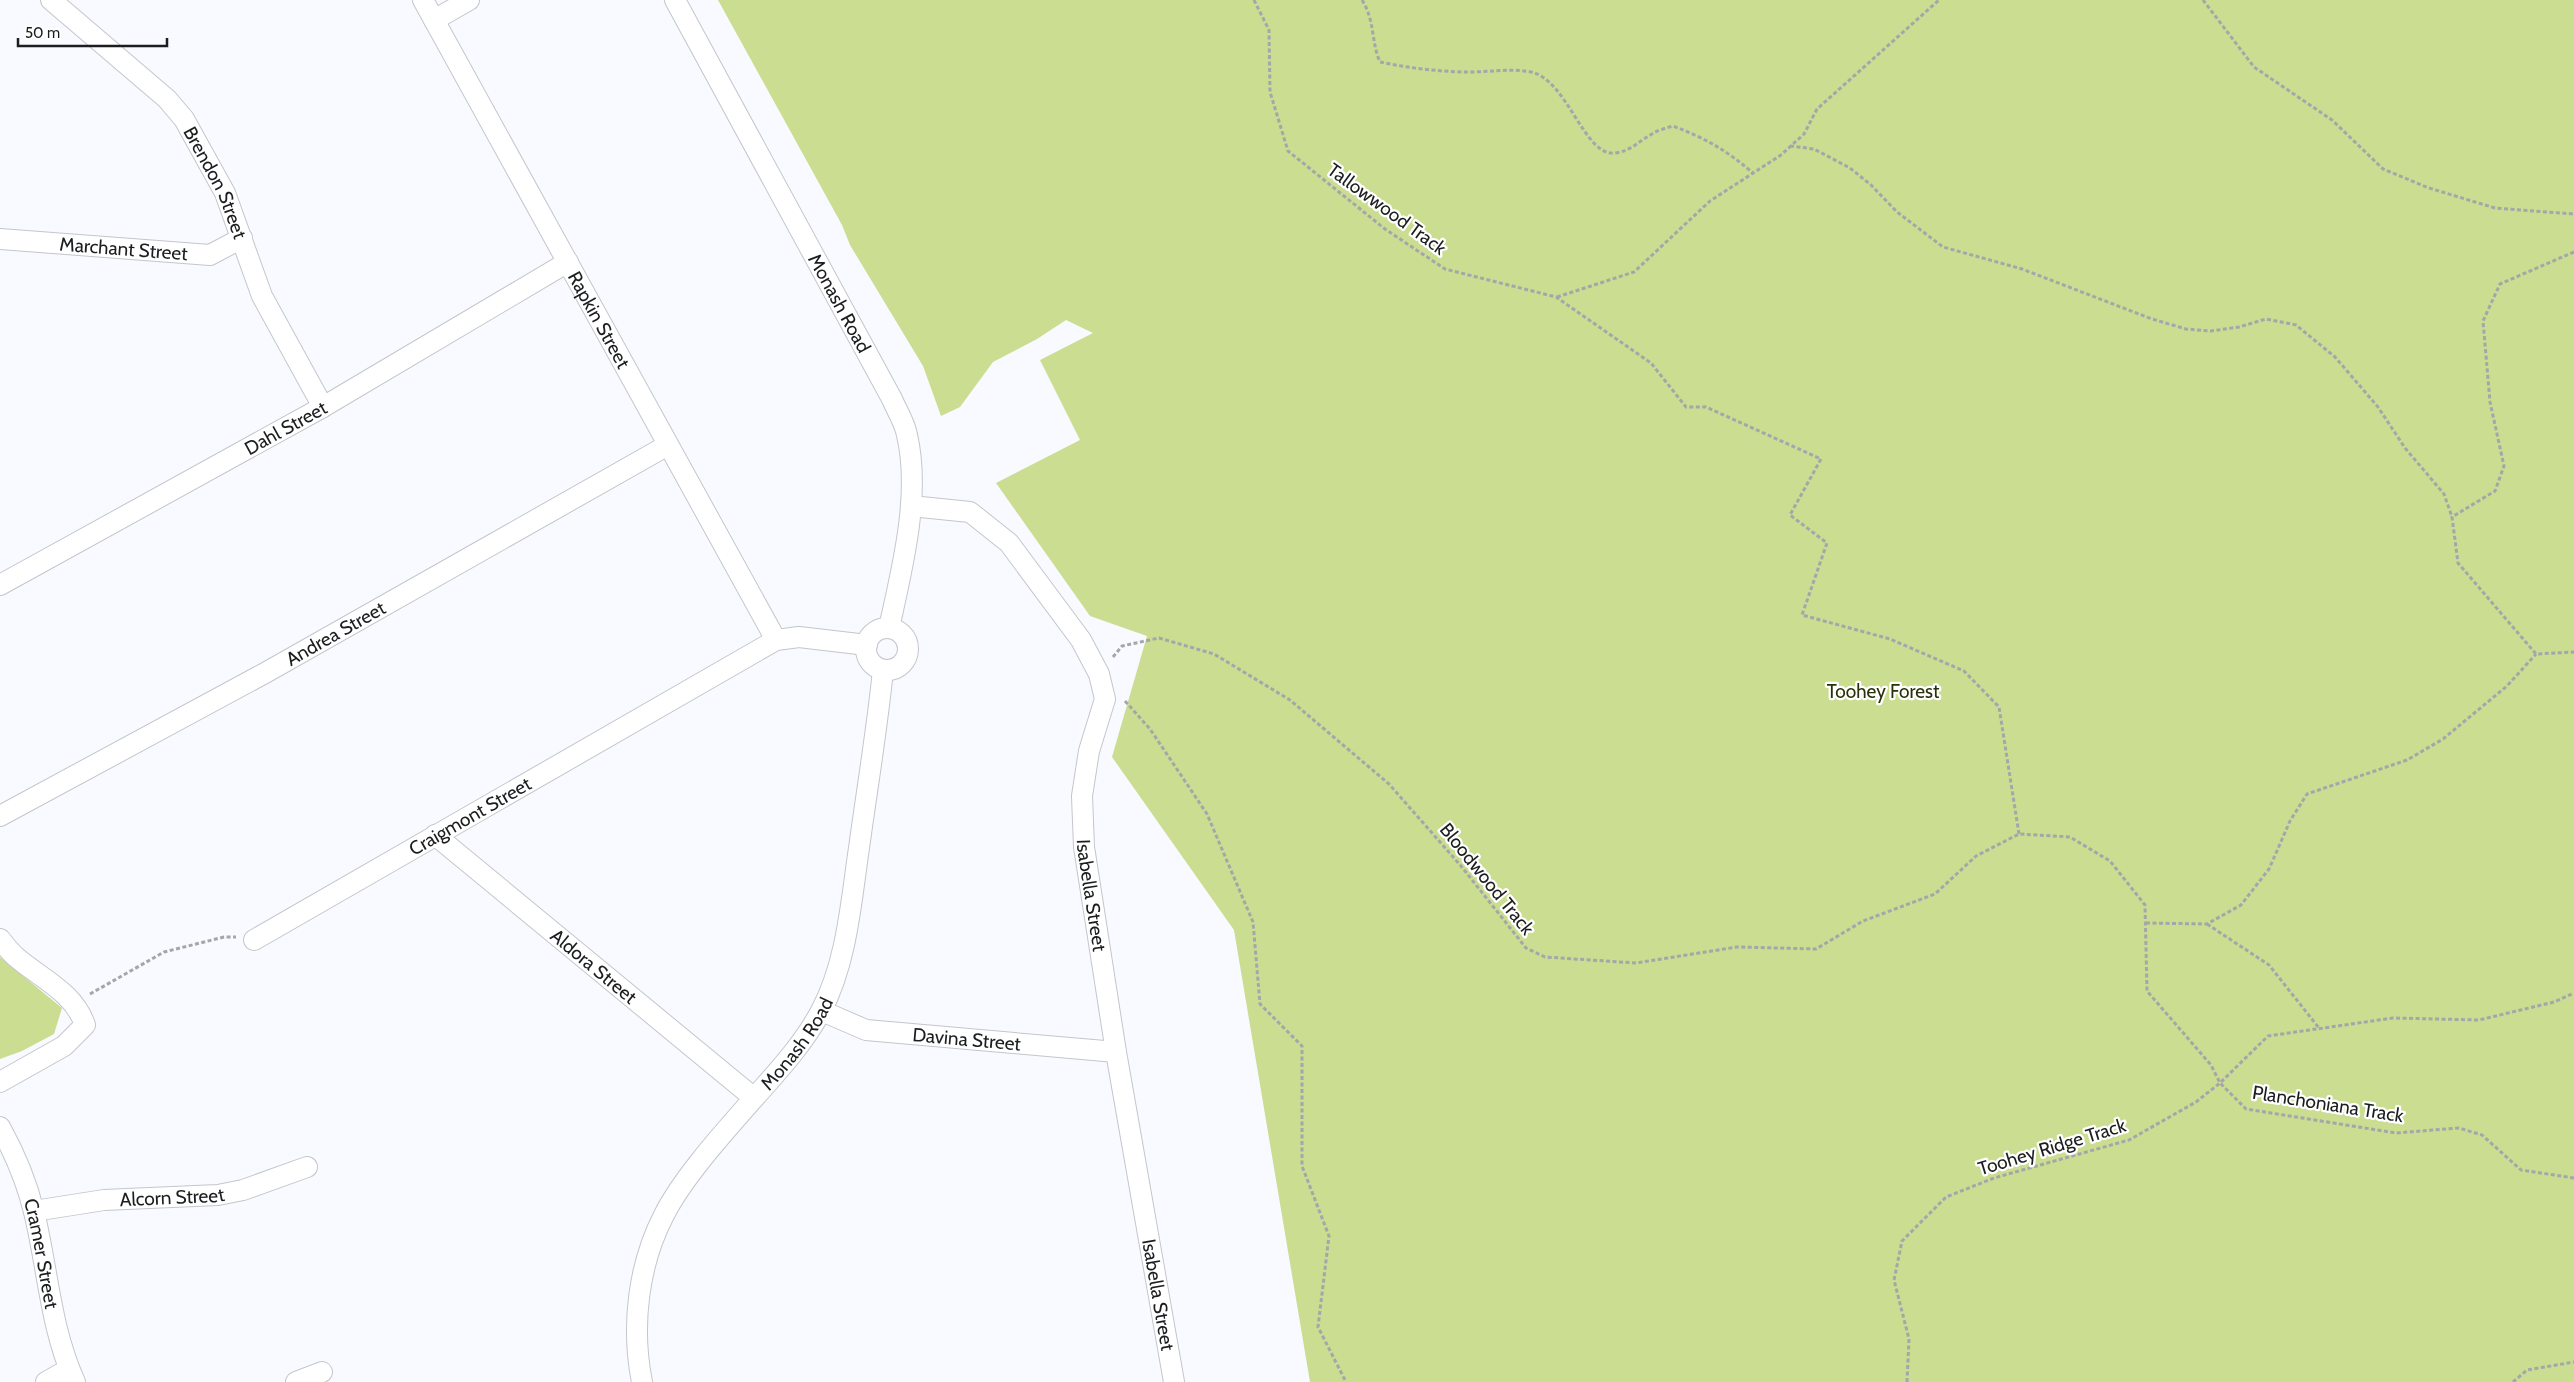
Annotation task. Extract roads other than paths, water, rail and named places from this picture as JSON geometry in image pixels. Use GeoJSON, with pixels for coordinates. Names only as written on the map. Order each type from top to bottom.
{"type":"FeatureCollection","features":[{"type":"Feature","properties":{"kind":"street","name":"Brendon Street"},"geometry":{"type":"LineString","coordinates":[[51,0],[167,99],[184,119],[224,193],[262,296],[323,406]]}},
{"type":"Feature","properties":{"kind":"street","name":"Rapkin Street"},"geometry":{"type":"LineString","coordinates":[[423,0],[776,640]]}},
{"type":"Feature","properties":{"kind":"street"},"geometry":{"type":"LineString","coordinates":[[434,20],[469,0]]}},
{"type":"Feature","properties":{"kind":"street","name":"Monash Road"},"geometry":{"type":"LineString","coordinates":[[675,0],[892,399],[907,433],[913,472],[911,506],[889,628]]}},
{"type":"Feature","properties":{"kind":"street","name":"Marchant Street"},"geometry":{"type":"LineString","coordinates":[[0,239],[210,255],[242,238]]}},
{"type":"Feature","properties":{"kind":"street","name":"Dahl Street"},"geometry":{"type":"LineString","coordinates":[[0,585],[323,406],[568,262]]}},
{"type":"Feature","properties":{"kind":"street","name":"Andrea Street"},"geometry":{"type":"LineString","coordinates":[[0,816],[265,672],[668,445]]}},
{"type":"Feature","properties":{"kind":"street","name":"Isabella Street"},"geometry":{"type":"LineString","coordinates":[[911,506],[970,512],[1009,544],[1081,640],[1099,674],[1105,699],[1089,751],[1082,796],[1084,847],[1116,1052],[1174,1382]]}},
{"type":"Feature","properties":{"kind":"street"},"geometry":{"type":"LineString","coordinates":[[889,628],[904,636],[908,644],[908,652],[905,660],[899,667],[883,670],[870,661],[867,645],[875,632],[889,628]]}},
{"type":"Feature","properties":{"kind":"street","name":"Craigmont Street"},"geometry":{"type":"LineString","coordinates":[[254,940],[284,925],[435,835],[776,640],[799,637],[867,645]]}},
{"type":"Feature","properties":{"kind":"street","name":"Monash Road"},"geometry":{"type":"LineString","coordinates":[[642,1382],[637,1338],[639,1299],[646,1259],[660,1224],[683,1185],[791,1056],[822,1010],[839,962],[849,917],[883,670]]}},
{"type":"Feature","properties":{"kind":"street","name":"Aldora Street"},"geometry":{"type":"LineString","coordinates":[[435,835],[754,1098]]}},
{"type":"Feature","properties":{"kind":"street"},"geometry":{"type":"LineString","coordinates":[[0,939],[15,956],[73,1003],[85,1025],[64,1046],[0,1082]]}},
{"type":"Feature","properties":{"kind":"street","name":"Davina Street"},"geometry":{"type":"LineString","coordinates":[[822,1010],[866,1030],[1116,1052]]}},
{"type":"Feature","properties":{"kind":"street","name":"Cramer Street"},"geometry":{"type":"LineString","coordinates":[[0,1128],[16,1159],[34,1211],[52,1312],[72,1375]]}},
{"type":"Feature","properties":{"kind":"street","name":"Alcorn Street"},"geometry":{"type":"LineString","coordinates":[[34,1211],[104,1200],[218,1196],[243,1190],[306,1167]]}},
{"type":"Feature","properties":{"kind":"street"},"geometry":{"type":"LineString","coordinates":[[296,1382],[322,1372]]}},
{"type":"Feature","properties":{"kind":"street"},"geometry":{"type":"LineString","coordinates":[[46,1382],[72,1375]]}},
{"type":"Feature","properties":{"kind":"park label","name":"Toohey Forest"},"geometry":{"type":"Point","coordinates":[1883,691]}}]}
